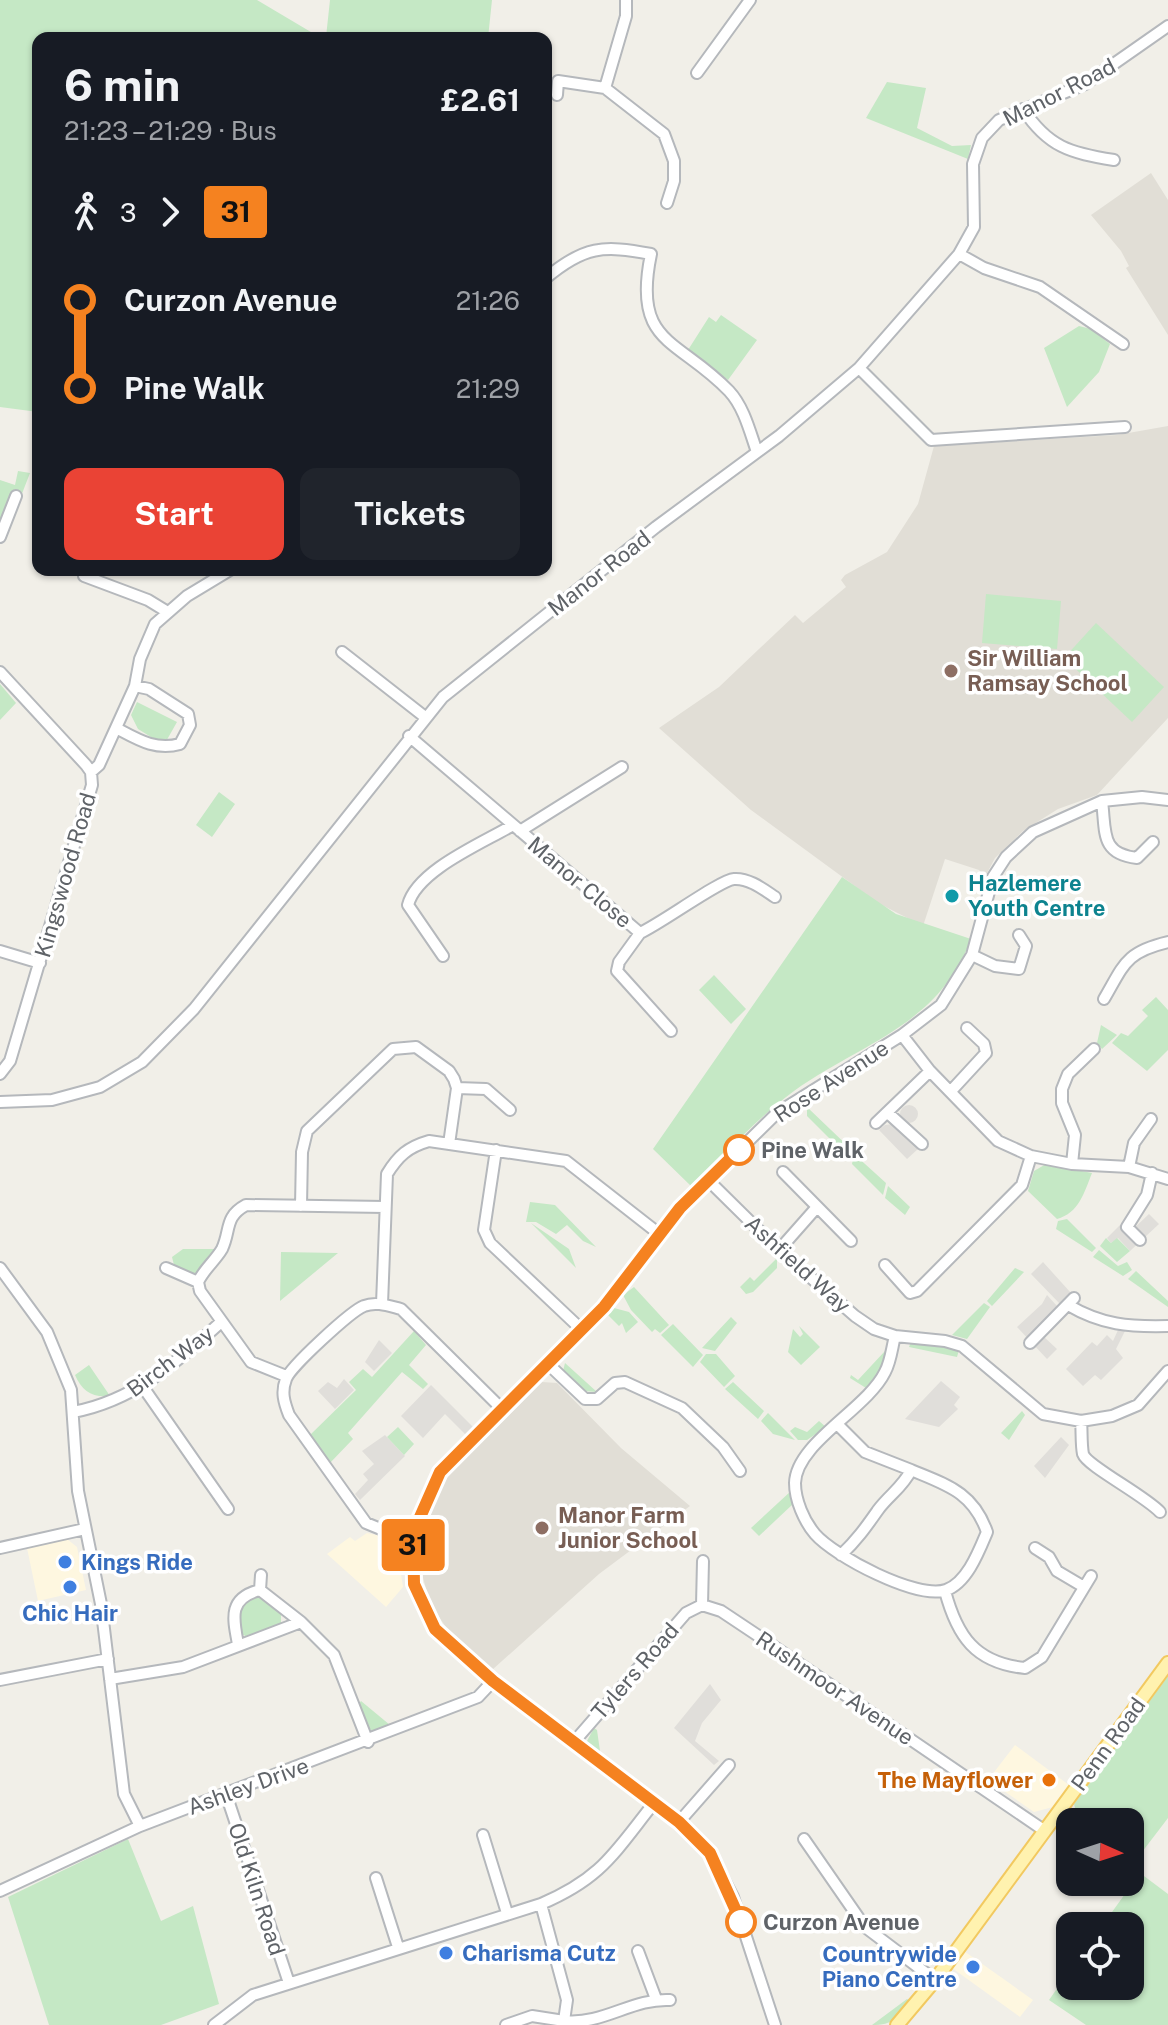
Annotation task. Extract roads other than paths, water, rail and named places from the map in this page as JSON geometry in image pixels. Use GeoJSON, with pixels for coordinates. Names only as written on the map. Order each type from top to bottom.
{"type":"FeatureCollection","features":[{"type":"Feature","properties":{"kind":"main road","name":"Penn Road"},"geometry":{"type":"LineString","coordinates":[[897,2025],[935,1980],[1168,1663]]}},
{"type":"Feature","properties":{"kind":"street"},"geometry":{"type":"LineString","coordinates":[[605,88],[626,16],[626,0]]}},
{"type":"Feature","properties":{"kind":"street"},"geometry":{"type":"LineString","coordinates":[[697,73],[750,0]]}},
{"type":"Feature","properties":{"kind":"street","name":"Manor Road"},"geometry":{"type":"LineString","coordinates":[[0,1102],[52,1100],[100,1087],[142,1062],[172,1034],[213,985],[443,697],[757,452],[859,368],[959,254],[974,227],[973,164],[982,138],[999,120],[1085,84],[1167,30]]}},
{"type":"Feature","properties":{"kind":"street"},"geometry":{"type":"LineString","coordinates":[[557,95],[558,81],[605,88],[664,134],[674,161],[674,181],[667,203]]}},
{"type":"Feature","properties":{"kind":"street"},"geometry":{"type":"LineString","coordinates":[[1023,109],[1037,130],[1058,146],[1083,155],[1114,160]]}},
{"type":"Feature","properties":{"kind":"street"},"geometry":{"type":"LineString","coordinates":[[552,273],[572,257],[609,246],[651,254],[645,282],[649,317],[663,339],[729,391],[740,407],[757,452]]}},
{"type":"Feature","properties":{"kind":"street"},"geometry":{"type":"LineString","coordinates":[[959,254],[984,268],[1040,287],[1123,344]]}},
{"type":"Feature","properties":{"kind":"street"},"geometry":{"type":"LineString","coordinates":[[859,368],[931,440],[1125,427]]}},
{"type":"Feature","properties":{"kind":"street"},"geometry":{"type":"LineString","coordinates":[[0,537],[16,496]]}},
{"type":"Feature","properties":{"kind":"street"},"geometry":{"type":"LineString","coordinates":[[84,576],[148,600],[166,611]]}},
{"type":"Feature","properties":{"kind":"street"},"geometry":{"type":"LineString","coordinates":[[91,772],[99,765],[135,686],[140,659],[155,624],[166,611],[221,576]]}},
{"type":"Feature","properties":{"kind":"street"},"geometry":{"type":"LineString","coordinates":[[342,652],[425,717]]}},
{"type":"Feature","properties":{"kind":"street","name":"Kingswood Road"},"geometry":{"type":"LineString","coordinates":[[0,672],[91,772],[92,785],[10,1061],[0,1074]]}},
{"type":"Feature","properties":{"kind":"street"},"geometry":{"type":"LineString","coordinates":[[116,728],[152,746],[167,748],[180,744],[190,725],[188,714],[149,689],[135,686]]}},
{"type":"Feature","properties":{"kind":"street","name":"Manor Close"},"geometry":{"type":"LineString","coordinates":[[409,736],[640,933]]}},
{"type":"Feature","properties":{"kind":"street","name":"Manor Close"},"geometry":{"type":"LineString","coordinates":[[443,956],[408,905],[411,891],[426,877],[622,767]]}},
{"type":"Feature","properties":{"kind":"street","name":"Rose Avenue"},"geometry":{"type":"LineString","coordinates":[[654,1803],[493,1681],[435,1629],[414,1584],[413,1533],[440,1472],[604,1307],[658,1233],[708,1180],[798,1097],[902,1035],[941,1005],[972,955],[993,877],[1006,857],[1033,832],[1102,801],[1142,797],[1168,800]]}},
{"type":"Feature","properties":{"kind":"street"},"geometry":{"type":"LineString","coordinates":[[1102,801],[1108,846],[1118,856],[1137,858],[1153,842]]}},
{"type":"Feature","properties":{"kind":"street","name":"Manor Close"},"geometry":{"type":"LineString","coordinates":[[671,1031],[617,971],[619,962],[640,933],[666,921],[724,882],[736,879],[751,882],[775,897]]}},
{"type":"Feature","properties":{"kind":"street"},"geometry":{"type":"LineString","coordinates":[[972,955],[995,966],[1025,972],[1026,946],[1019,935]]}},
{"type":"Feature","properties":{"kind":"street"},"geometry":{"type":"LineString","coordinates":[[1104,999],[1125,960],[1148,947],[1168,942]]}},
{"type":"Feature","properties":{"kind":"street"},"geometry":{"type":"LineString","coordinates":[[0,951],[40,963]]}},
{"type":"Feature","properties":{"kind":"street"},"geometry":{"type":"LineString","coordinates":[[951,1091],[986,1053],[984,1044],[967,1028]]}},
{"type":"Feature","properties":{"kind":"street"},"geometry":{"type":"LineString","coordinates":[[902,1035],[930,1071],[998,1141],[1031,1156],[1072,1164],[1129,1167],[1168,1179]]}},
{"type":"Feature","properties":{"kind":"street"},"geometry":{"type":"LineString","coordinates":[[301,1206],[302,1152],[307,1131],[393,1049],[416,1047],[449,1071],[457,1088],[449,1144]]}},
{"type":"Feature","properties":{"kind":"street"},"geometry":{"type":"LineString","coordinates":[[1072,1164],[1075,1135],[1062,1103],[1062,1089],[1068,1074],[1094,1049]]}},
{"type":"Feature","properties":{"kind":"street"},"geometry":{"type":"LineString","coordinates":[[876,1123],[930,1071]]}},
{"type":"Feature","properties":{"kind":"street"},"geometry":{"type":"LineString","coordinates":[[457,1088],[486,1089],[510,1110]]}},
{"type":"Feature","properties":{"kind":"street"},"geometry":{"type":"LineString","coordinates":[[888,1113],[922,1144]]}},
{"type":"Feature","properties":{"kind":"street"},"geometry":{"type":"LineString","coordinates":[[1129,1167],[1134,1143],[1151,1119]]}},
{"type":"Feature","properties":{"kind":"street"},"geometry":{"type":"LineString","coordinates":[[382,1304],[387,1174],[398,1156],[414,1145],[429,1141],[566,1161],[658,1233]]}},
{"type":"Feature","properties":{"kind":"street"},"geometry":{"type":"LineString","coordinates":[[496,1150],[484,1230],[490,1243],[582,1330]]}},
{"type":"Feature","properties":{"kind":"street"},"geometry":{"type":"LineString","coordinates":[[885,1265],[910,1293],[917,1291],[1022,1185],[1031,1156]]}},
{"type":"Feature","properties":{"kind":"street"},"geometry":{"type":"LineString","coordinates":[[783,1172],[851,1241]]}},
{"type":"Feature","properties":{"kind":"street"},"geometry":{"type":"LineString","coordinates":[[1140,1240],[1127,1227],[1147,1195],[1152,1173]]}},
{"type":"Feature","properties":{"kind":"street","name":"Ashfield Way"},"geometry":{"type":"LineString","coordinates":[[708,1180],[779,1250],[874,1329],[895,1336],[945,1341],[962,1346],[1043,1414],[1081,1421]]}},
{"type":"Feature","properties":{"kind":"street"},"geometry":{"type":"LineString","coordinates":[[286,1376],[251,1362],[220,1323],[200,1291],[198,1282],[222,1248],[227,1221],[234,1211],[246,1205],[385,1207]]}},
{"type":"Feature","properties":{"kind":"street"},"geometry":{"type":"LineString","coordinates":[[779,1250],[817,1207]]}},
{"type":"Feature","properties":{"kind":"street"},"geometry":{"type":"LineString","coordinates":[[0,1268],[47,1332],[71,1390],[78,1491],[108,1659],[124,1794],[140,1826]]}},
{"type":"Feature","properties":{"kind":"street"},"geometry":{"type":"LineString","coordinates":[[166,1268],[198,1282]]}},
{"type":"Feature","properties":{"kind":"street"},"geometry":{"type":"LineString","coordinates":[[1030,1343],[1071,1301],[1088,1317],[1120,1327],[1168,1326]]}},
{"type":"Feature","properties":{"kind":"street"},"geometry":{"type":"LineString","coordinates":[[413,1533],[383,1530],[366,1523],[289,1415],[282,1396],[286,1376],[297,1362],[364,1306],[382,1304],[401,1309],[502,1409]]}},
{"type":"Feature","properties":{"kind":"street","name":"Birch Way"},"geometry":{"type":"LineString","coordinates":[[73,1412],[105,1406],[143,1387],[220,1323]]}},
{"type":"Feature","properties":{"kind":"street"},"geometry":{"type":"LineString","coordinates":[[838,1425],[865,1452],[960,1492],[979,1510],[987,1532],[957,1584],[945,1591],[926,1593],[841,1555],[815,1534],[797,1502],[797,1472],[808,1452],[838,1425],[885,1372],[895,1336]]}},
{"type":"Feature","properties":{"kind":"street"},"geometry":{"type":"LineString","coordinates":[[547,1363],[585,1399],[597,1399],[615,1383],[625,1382],[682,1408],[723,1447],[740,1471]]}},
{"type":"Feature","properties":{"kind":"street"},"geometry":{"type":"LineString","coordinates":[[1160,1512],[1120,1480],[1092,1466],[1083,1455],[1081,1421],[1098,1420],[1138,1405],[1168,1371]]}},
{"type":"Feature","properties":{"kind":"street"},"geometry":{"type":"LineString","coordinates":[[143,1387],[228,1509]]}},
{"type":"Feature","properties":{"kind":"street"},"geometry":{"type":"LineString","coordinates":[[841,1555],[872,1524],[879,1509],[905,1483],[911,1470]]}},
{"type":"Feature","properties":{"kind":"street"},"geometry":{"type":"LineString","coordinates":[[0,1548],[85,1529]]}},
{"type":"Feature","properties":{"kind":"street"},"geometry":{"type":"LineString","coordinates":[[1035,1548],[1049,1557],[1057,1571],[1084,1587]]}},
{"type":"Feature","properties":{"kind":"street"},"geometry":{"type":"LineString","coordinates":[[702,1605],[703,1561]]}},
{"type":"Feature","properties":{"kind":"street"},"geometry":{"type":"LineString","coordinates":[[260,1590],[261,1575]]}},
{"type":"Feature","properties":{"kind":"street"},"geometry":{"type":"LineString","coordinates":[[945,1591],[961,1637],[1007,1666],[1025,1668],[1042,1657],[1091,1576]]}},
{"type":"Feature","properties":{"kind":"street"},"geometry":{"type":"LineString","coordinates":[[260,1590],[301,1622],[334,1655],[368,1742]]}},
{"type":"Feature","properties":{"kind":"street"},"geometry":{"type":"LineString","coordinates":[[238,1644],[232,1612],[234,1604],[260,1590]]}},
{"type":"Feature","properties":{"kind":"street","name":"Tylers Road"},"geometry":{"type":"LineString","coordinates":[[573,1743],[686,1613],[702,1605]]}},
{"type":"Feature","properties":{"kind":"street","name":"Rushmoor Avenue"},"geometry":{"type":"LineString","coordinates":[[702,1605],[721,1611],[1045,1831]]}},
{"type":"Feature","properties":{"kind":"street"},"geometry":{"type":"LineString","coordinates":[[110,1679],[183,1667],[301,1622]]}},
{"type":"Feature","properties":{"kind":"street"},"geometry":{"type":"LineString","coordinates":[[0,1680],[108,1659]]}},
{"type":"Feature","properties":{"kind":"street","name":"Ashley Drive"},"geometry":{"type":"LineString","coordinates":[[0,1891],[140,1826],[368,1742],[478,1697],[493,1681]]}},
{"type":"Feature","properties":{"kind":"street"},"geometry":{"type":"LineString","coordinates":[[679,1822],[729,1765]]}},
{"type":"Feature","properties":{"kind":"street","name":"Old Kiln Road"},"geometry":{"type":"LineString","coordinates":[[226,1794],[289,1983]]}},
{"type":"Feature","properties":{"kind":"street"},"geometry":{"type":"LineString","coordinates":[[214,2025],[253,1995],[541,1904],[579,1888],[602,1868],[654,1803],[679,1822],[710,1853],[733,1897],[775,2025]]}},
{"type":"Feature","properties":{"kind":"street"},"geometry":{"type":"LineString","coordinates":[[483,1835],[507,1913]]}},
{"type":"Feature","properties":{"kind":"street"},"geometry":{"type":"LineString","coordinates":[[804,1839],[865,1927],[935,1980]]}},
{"type":"Feature","properties":{"kind":"street"},"geometry":{"type":"LineString","coordinates":[[376,1878],[398,1947]]}},
{"type":"Feature","properties":{"kind":"street"},"geometry":{"type":"LineString","coordinates":[[541,1904],[567,2000],[564,2021]]}},
{"type":"Feature","properties":{"kind":"street"},"geometry":{"type":"LineString","coordinates":[[638,1951],[656,1999]]}},
{"type":"Feature","properties":{"kind":"street"},"geometry":{"type":"LineString","coordinates":[[506,2025],[532,2016],[576,2025],[606,2021],[656,1999],[670,2000]]}},
{"type":"Feature","properties":{"kind":"place","name":"Sir William Ramsay School"},"geometry":{"type":"Point","coordinates":[951,671]}},
{"type":"Feature","properties":{"kind":"place","name":"Hazlemere Youth Centre"},"geometry":{"type":"Point","coordinates":[952,896]}},
{"type":"Feature","properties":{"kind":"place","name":"Pine Walk"},"geometry":{"type":"Point","coordinates":[739,1150]}},
{"type":"Feature","properties":{"kind":"place","name":"Manor Farm Junior School"},"geometry":{"type":"Point","coordinates":[542,1528]}},
{"type":"Feature","properties":{"kind":"place","name":"Kings Ride"},"geometry":{"type":"Point","coordinates":[65,1562]}},
{"type":"Feature","properties":{"kind":"place","name":"Chic Hair"},"geometry":{"type":"Point","coordinates":[70,1587]}},
{"type":"Feature","properties":{"kind":"place","name":"The Mayflower"},"geometry":{"type":"Point","coordinates":[1049,1780]}},
{"type":"Feature","properties":{"kind":"place","name":"Curzon Avenue"},"geometry":{"type":"Point","coordinates":[741,1922]}},
{"type":"Feature","properties":{"kind":"place","name":"Charisma Cutz"},"geometry":{"type":"Point","coordinates":[446,1953]}},
{"type":"Feature","properties":{"kind":"place","name":"Countrywide Piano Centre"},"geometry":{"type":"Point","coordinates":[973,1967]}}]}
